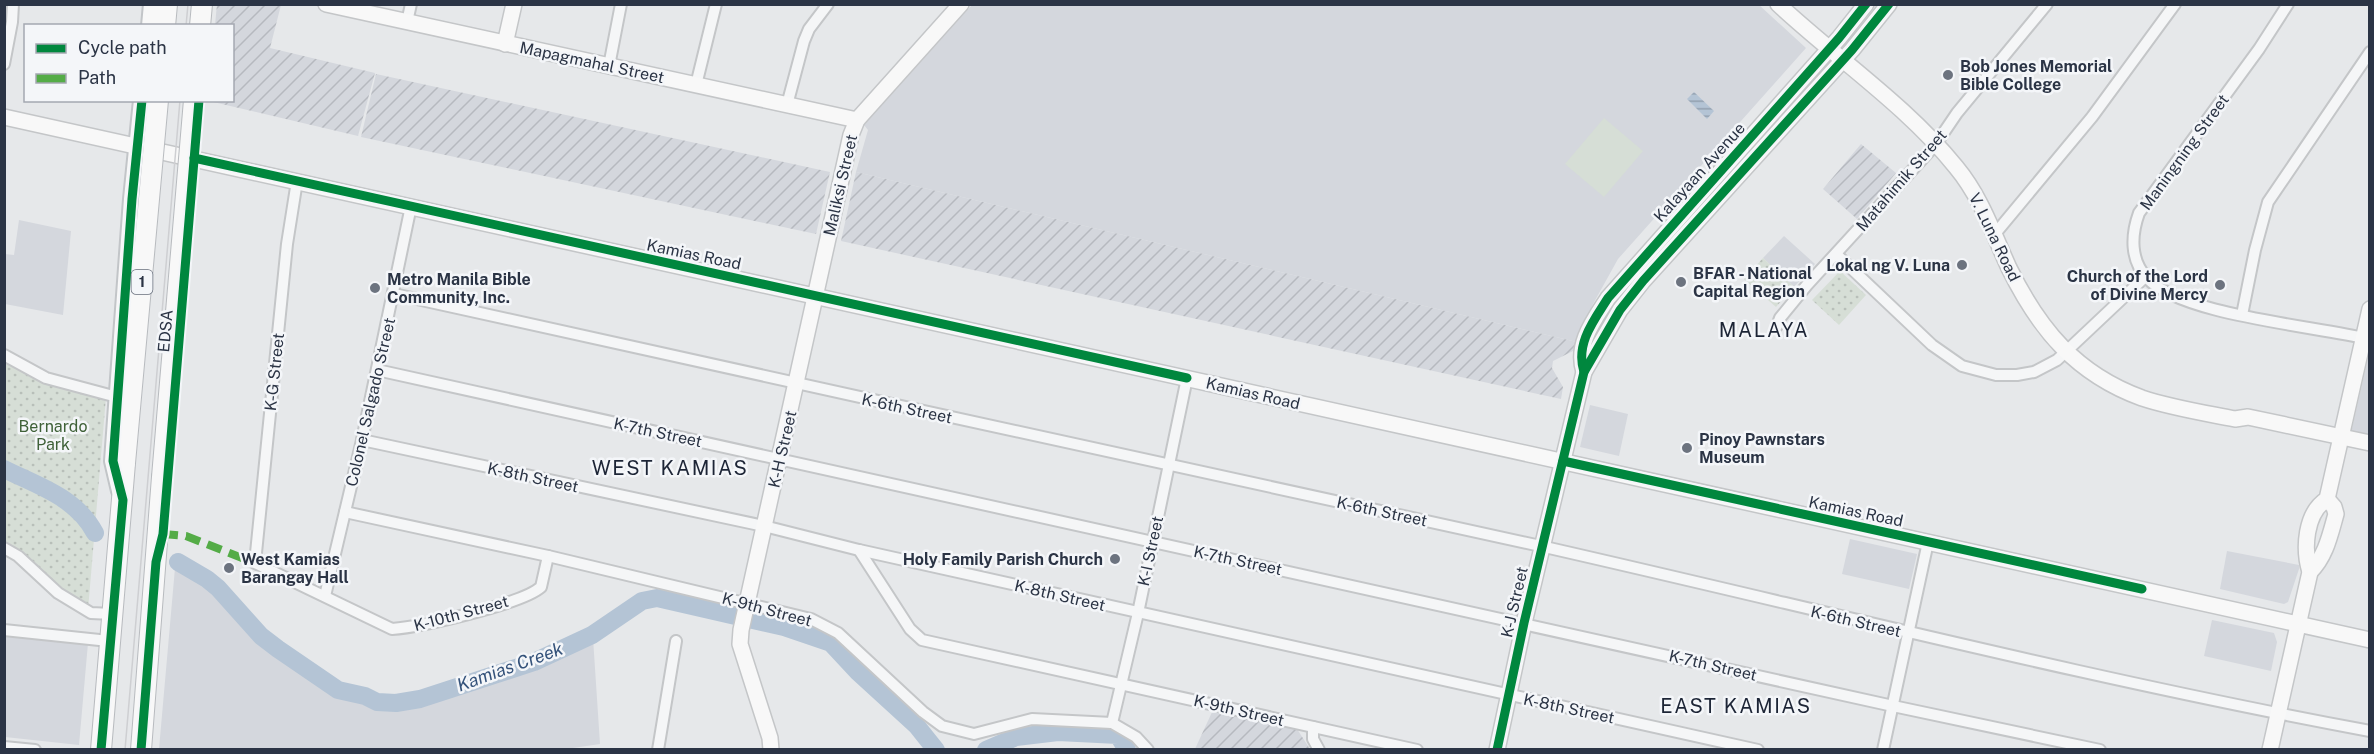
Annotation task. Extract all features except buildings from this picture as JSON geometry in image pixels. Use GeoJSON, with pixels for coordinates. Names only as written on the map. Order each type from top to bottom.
{"type":"FeatureCollection","features":[{"type":"Feature","properties":{"kind":"highway"},"geometry":{"type":"LineString","coordinates":[[165,24],[167,4]]}},
{"type":"Feature","properties":{"kind":"highway"},"geometry":{"type":"LineString","coordinates":[[200,24],[202,4]]}},
{"type":"Feature","properties":{"kind":"highway","name":"EDSA"},"geometry":{"type":"LineString","coordinates":[[101,750],[158,102]]}},
{"type":"Feature","properties":{"kind":"highway","name":"EDSA"},"geometry":{"type":"LineString","coordinates":[[141,750],[194,102]]}},
{"type":"Feature","properties":{"kind":"main road"},"geometry":{"type":"LineString","coordinates":[[150,24],[152,4]]}},
{"type":"Feature","properties":{"kind":"main road"},"geometry":{"type":"LineString","coordinates":[[205,24],[206,4]]}},
{"type":"Feature","properties":{"kind":"main road","name":"Mapagmahal Street"},"geometry":{"type":"LineString","coordinates":[[326,4],[857,120]]}},
{"type":"Feature","properties":{"kind":"main road"},"geometry":{"type":"LineString","coordinates":[[505,44],[514,4]]}},
{"type":"Feature","properties":{"kind":"main road","name":"Maliksi Street"},"geometry":{"type":"LineString","coordinates":[[815,296],[851,135],[857,120],[961,4]]}},
{"type":"Feature","properties":{"kind":"main road","name":"V. Luna Road"},"geometry":{"type":"LineString","coordinates":[[1778,4],[1828,50],[1890,101],[1958,168],[1974,192],[2025,300],[2047,330],[2075,361],[2104,380],[2143,398],[2235,419],[2248,417],[2339,441]]}},
{"type":"Feature","properties":{"kind":"main road","name":"Kalayaan Avenue"},"geometry":{"type":"LineString","coordinates":[[1584,372],[1581,355],[1584,343],[1593,322],[1608,298],[1866,4]]}},
{"type":"Feature","properties":{"kind":"main road","name":"Kalayaan Avenue"},"geometry":{"type":"LineString","coordinates":[[1563,461],[1584,372],[1620,310],[1643,280],[1842,60],[1889,4]]}},
{"type":"Feature","properties":{"kind":"main road","name":"EDSA"},"geometry":{"type":"LineString","coordinates":[[123,500],[113,461],[142,102]]}},
{"type":"Feature","properties":{"kind":"main road","name":"EDSA"},"geometry":{"type":"LineString","coordinates":[[156,562],[163,534],[199,102]]}},
{"type":"Feature","properties":{"kind":"main road","name":"Kamias Road"},"geometry":{"type":"LineString","coordinates":[[4,117],[2370,640]]}},
{"type":"Feature","properties":{"kind":"main road","name":"K-H Street"},"geometry":{"type":"LineString","coordinates":[[771,750],[770,738],[741,651],[741,630],[815,296]]}},
{"type":"Feature","properties":{"kind":"main road"},"geometry":{"type":"LineString","coordinates":[[2270,750],[2310,572],[2305,548],[2315,509],[2327,499],[2339,441],[2366,338],[2370,309]]}},
{"type":"Feature","properties":{"kind":"main road"},"geometry":{"type":"LineString","coordinates":[[2339,441],[2370,443]]}},
{"type":"Feature","properties":{"kind":"main road"},"geometry":{"type":"LineString","coordinates":[[2339,441],[2370,453]]}},
{"type":"Feature","properties":{"kind":"main road","name":"K-J Street"},"geometry":{"type":"LineString","coordinates":[[1497,750],[1524,623],[1563,461]]}},
{"type":"Feature","properties":{"kind":"street"},"geometry":{"type":"LineString","coordinates":[[4,64],[13,4]]}},
{"type":"Feature","properties":{"kind":"street"},"geometry":{"type":"LineString","coordinates":[[407,22],[411,4]]}},
{"type":"Feature","properties":{"kind":"street"},"geometry":{"type":"LineString","coordinates":[[609,66],[621,4]]}},
{"type":"Feature","properties":{"kind":"street"},"geometry":{"type":"LineString","coordinates":[[696,85],[716,4]]}},
{"type":"Feature","properties":{"kind":"street"},"geometry":{"type":"LineString","coordinates":[[787,105],[804,41],[809,29],[828,4]]}},
{"type":"Feature","properties":{"kind":"street","name":"Matahimik Street"},"geometry":{"type":"LineString","coordinates":[[1777,326],[1779,318],[1936,144],[1957,113],[2047,4]]}},
{"type":"Feature","properties":{"kind":"street"},"geometry":{"type":"LineString","coordinates":[[1994,235],[2092,117],[2175,4]]}},
{"type":"Feature","properties":{"kind":"street","name":"Maningning Street"},"geometry":{"type":"LineString","coordinates":[[2145,277],[2134,250],[2133,238],[2139,213],[2259,49],[2288,4]]}},
{"type":"Feature","properties":{"kind":"street"},"geometry":{"type":"LineString","coordinates":[[2242,315],[2268,202],[2370,51]]}},
{"type":"Feature","properties":{"kind":"street","name":"K-G Street"},"geometry":{"type":"LineString","coordinates":[[255,563],[287,244],[297,181]]}},
{"type":"Feature","properties":{"kind":"street","name":"Colonel Salgado Street"},"geometry":{"type":"LineString","coordinates":[[325,596],[362,440],[411,206]]}},
{"type":"Feature","properties":{"kind":"street"},"geometry":{"type":"LineString","coordinates":[[1836,254],[1924,338],[1962,366],[1996,375],[2018,375],[2047,367],[2066,352],[2145,277],[2156,287],[2178,300],[2242,315],[2366,338]]}},
{"type":"Feature","properties":{"kind":"street","name":"K-6th Street"},"geometry":{"type":"LineString","coordinates":[[394,294],[1542,547],[1910,634],[2277,714],[2370,731]]}},
{"type":"Feature","properties":{"kind":"street"},"geometry":{"type":"LineString","coordinates":[[4,355],[46,378],[117,397]]}},
{"type":"Feature","properties":{"kind":"street","name":"K-7th Street"},"geometry":{"type":"LineString","coordinates":[[377,370],[2100,750]]}},
{"type":"Feature","properties":{"kind":"street","name":"K-I Street"},"geometry":{"type":"LineString","coordinates":[[1112,723],[1138,613],[1186,378]]}},
{"type":"Feature","properties":{"kind":"street","name":"K-8th Street"},"geometry":{"type":"LineString","coordinates":[[362,440],[764,526],[859,550],[1138,613],[1758,750]]}},
{"type":"Feature","properties":{"kind":"street","name":"K-9th Street"},"geometry":{"type":"LineString","coordinates":[[345,512],[548,556],[746,606],[811,619],[838,633],[923,712],[942,726],[974,734],[1032,719],[1112,723],[1136,737],[1148,750]]}},
{"type":"Feature","properties":{"kind":"street"},"geometry":{"type":"LineString","coordinates":[[1884,750],[1928,542]]}},
{"type":"Feature","properties":{"kind":"street"},"geometry":{"type":"LineString","coordinates":[[4,548],[18,556],[58,592],[91,613],[112,614]]}},
{"type":"Feature","properties":{"kind":"street","name":"K-9th Street"},"geometry":{"type":"LineString","coordinates":[[859,550],[910,629],[922,640],[1417,750]]}},
{"type":"Feature","properties":{"kind":"street","name":"K-10th Street"},"geometry":{"type":"LineString","coordinates":[[255,563],[383,627],[392,629],[413,628],[495,606],[539,589],[548,556]]}},
{"type":"Feature","properties":{"kind":"street"},"geometry":{"type":"LineString","coordinates":[[4,630],[109,641]]}},
{"type":"Feature","properties":{"kind":"street"},"geometry":{"type":"LineString","coordinates":[[658,750],[676,641]]}},
{"type":"Feature","properties":{"kind":"street"},"geometry":{"type":"LineString","coordinates":[[1312,727],[1313,739],[1318,750]]}},
{"type":"Feature","properties":{"kind":"street"},"geometry":{"type":"LineString","coordinates":[[4,747],[35,750]]}},
{"type":"Feature","properties":{"kind":"shaded area"},"geometry":{"type":"Polygon","coordinates":[[[217,4],[281,5],[270,48],[375,73],[358,136],[213,102],[234,102],[234,24],[215,24],[217,4]]]}},
{"type":"Feature","properties":{"kind":"shaded area"},"geometry":{"type":"Polygon","coordinates":[[[1758,4],[1806,48],[1618,259],[1593,304],[1577,342],[856,172],[868,130],[864,125],[972,5],[1758,4]]]}},
{"type":"Feature","properties":{"kind":"shaded area"},"geometry":{"type":"Polygon","coordinates":[[[376,74],[830,172],[816,234],[361,137],[376,74]]]}},
{"type":"Feature","properties":{"kind":"shaded area"},"geometry":{"type":"Polygon","coordinates":[[[1861,144],[1896,173],[1857,219],[1823,189],[1861,144]]]}},
{"type":"Feature","properties":{"kind":"shaded area"},"geometry":{"type":"Polygon","coordinates":[[[856,172],[1577,342],[1575,350],[1553,361],[1552,368],[1563,387],[1561,399],[841,241],[856,172]]]}},
{"type":"Feature","properties":{"kind":"shaded area"},"geometry":{"type":"Polygon","coordinates":[[[19,220],[71,231],[63,315],[5,304],[5,254],[14,255],[19,220]]]}},
{"type":"Feature","properties":{"kind":"shaded area"},"geometry":{"type":"Polygon","coordinates":[[[1784,236],[1815,264],[1794,287],[1763,258],[1784,236]]]}},
{"type":"Feature","properties":{"kind":"shaded area"},"geometry":{"type":"Polygon","coordinates":[[[2369,354],[2369,437],[2351,433],[2369,354]]]}},
{"type":"Feature","properties":{"kind":"shaded area"},"geometry":{"type":"Polygon","coordinates":[[[1590,405],[1628,414],[1619,456],[1580,447],[1590,405]]]}},
{"type":"Feature","properties":{"kind":"shaded area"},"geometry":{"type":"Polygon","coordinates":[[[1850,539],[1917,554],[1909,589],[1842,574],[1850,539]]]}},
{"type":"Feature","properties":{"kind":"shaded area"},"geometry":{"type":"Polygon","coordinates":[[[2227,551],[2299,565],[2288,602],[2284,604],[2220,589],[2227,551]]]}},
{"type":"Feature","properties":{"kind":"shaded area"},"geometry":{"type":"Polygon","coordinates":[[[175,568],[193,573],[203,580],[263,641],[332,693],[376,704],[420,701],[501,678],[575,648],[593,638],[600,744],[559,750],[159,749],[175,568]]]}},
{"type":"Feature","properties":{"kind":"shaded area"},"geometry":{"type":"Polygon","coordinates":[[[2212,620],[2274,633],[2277,642],[2271,671],[2204,656],[2212,620]]]}},
{"type":"Feature","properties":{"kind":"shaded area"},"geometry":{"type":"Polygon","coordinates":[[[4,636],[88,643],[79,745],[5,737],[4,636]]]}},
{"type":"Feature","properties":{"kind":"shaded area"},"geometry":{"type":"Polygon","coordinates":[[[1213,710],[1297,729],[1310,749],[1195,749],[1213,710]]]}},
{"type":"Feature","properties":{"kind":"green space"},"geometry":{"type":"Polygon","coordinates":[[[1604,118],[1643,151],[1604,197],[1565,164],[1604,118]]]}},
{"type":"Feature","properties":{"kind":"green space"},"geometry":{"type":"Polygon","coordinates":[[[1763,258],[1794,287],[1776,307],[1744,279],[1763,258]]]}},
{"type":"Feature","properties":{"kind":"green space"},"geometry":{"type":"Polygon","coordinates":[[[1840,271],[1866,295],[1839,325],[1812,300],[1840,271]]]}},
{"type":"Feature","properties":{"kind":"green space","name":"Bernardo Park"},"geometry":{"type":"Polygon","coordinates":[[[4,358],[106,397],[88,610],[60,592],[50,579],[5,541],[4,358]]]}},
{"type":"Feature","properties":{"kind":"water"},"geometry":{"type":"Polygon","coordinates":[[[1694,92],[1714,111],[1707,119],[1687,99],[1694,92]]]}},
{"type":"Feature","properties":{"kind":"waterway","name":"Kamias Creek"},"geometry":{"type":"LineString","coordinates":[[4,469],[67,501],[78,510],[95,533]]}},
{"type":"Feature","properties":{"kind":"waterway","name":"Kamias Creek"},"geometry":{"type":"LineString","coordinates":[[178,562],[218,588],[261,636],[278,649],[338,690],[365,696],[377,702],[396,703],[420,699],[534,662],[592,635],[642,601],[657,598],[784,627],[831,643],[858,672],[916,725],[936,750]]}},
{"type":"Feature","properties":{"kind":"waterway","name":"Kamias Creek"},"geometry":{"type":"LineString","coordinates":[[986,750],[1016,737],[1058,732],[1118,735],[1127,750]]}},
{"type":"Feature","properties":{"kind":"tram line"},"geometry":{"type":"LineString","coordinates":[[186,24],[188,4]]}},
{"type":"Feature","properties":{"kind":"tram line"},"geometry":{"type":"LineString","coordinates":[[125,750],[180,102]]}},
{"type":"Feature","properties":{"kind":"marked path"},"geometry":{"type":"LineString","coordinates":[[163,534],[186,536],[255,563]]}},
{"type":"Feature","properties":{"kind":"cycle path"},"geometry":{"type":"LineString","coordinates":[[1584,372],[1582,362],[1584,342],[1608,298],[1839,38],[1866,4]]}},
{"type":"Feature","properties":{"kind":"cycle path"},"geometry":{"type":"LineString","coordinates":[[1497,750],[1524,623],[1584,372],[1620,310],[1643,281],[1852,50],[1889,4]]}},
{"type":"Feature","properties":{"kind":"cycle path"},"geometry":{"type":"LineString","coordinates":[[101,750],[123,500],[113,461],[132,199],[142,102]]}},
{"type":"Feature","properties":{"kind":"cycle path"},"geometry":{"type":"LineString","coordinates":[[141,750],[156,562],[163,534],[199,102]]}},
{"type":"Feature","properties":{"kind":"cycle path"},"geometry":{"type":"LineString","coordinates":[[194,158],[1187,378]]}},
{"type":"Feature","properties":{"kind":"cycle path"},"geometry":{"type":"LineString","coordinates":[[1563,461],[2142,589]]}},
{"type":"Feature","properties":{"kind":"place","name":"Bob Jones Memorial Bible College"},"geometry":{"type":"Point","coordinates":[1948,75]}},
{"type":"Feature","properties":{"kind":"place","name":"Lokal ng V. Luna"},"geometry":{"type":"Point","coordinates":[1962,265]}},
{"type":"Feature","properties":{"kind":"place","name":"BFAR - National Capital Region"},"geometry":{"type":"Point","coordinates":[1681,282]}},
{"type":"Feature","properties":{"kind":"place","name":"Church of the Lord of Divine Mercy"},"geometry":{"type":"Point","coordinates":[2220,285]}},
{"type":"Feature","properties":{"kind":"place","name":"Metro Manila Bible Community, Inc."},"geometry":{"type":"Point","coordinates":[375,288]}},
{"type":"Feature","properties":{"kind":"place","name":"Pinoy Pawnstars Museum"},"geometry":{"type":"Point","coordinates":[1687,448]}},
{"type":"Feature","properties":{"kind":"place","name":"Holy Family Parish Church"},"geometry":{"type":"Point","coordinates":[1115,559]}},
{"type":"Feature","properties":{"kind":"place","name":"West Kamias Barangay Hall"},"geometry":{"type":"Point","coordinates":[229,568]}},
{"type":"Feature","properties":{"kind":"district","name":"MALAYA"},"geometry":{"type":"Point","coordinates":[1764,330]}},
{"type":"Feature","properties":{"kind":"district","name":"WEST KAMIAS"},"geometry":{"type":"Point","coordinates":[670,468]}},
{"type":"Feature","properties":{"kind":"district","name":"EAST KAMIAS"},"geometry":{"type":"Point","coordinates":[1736,706]}}]}
